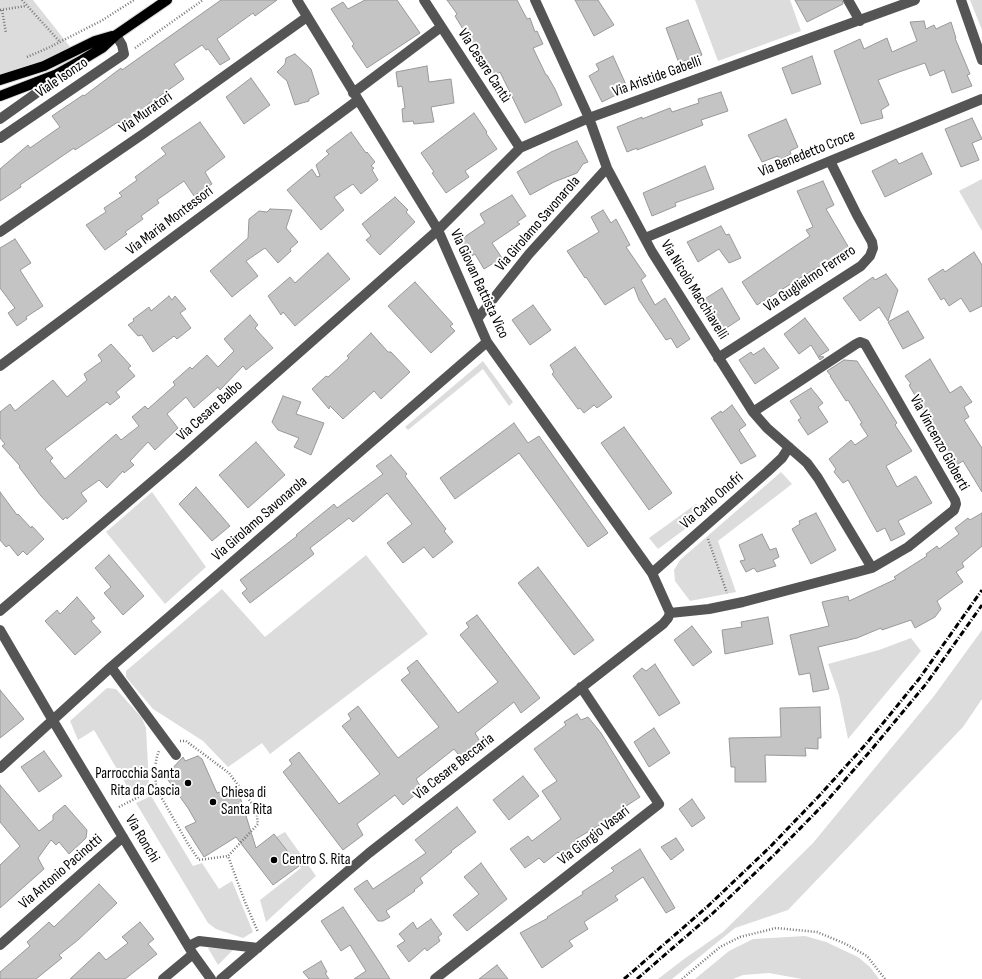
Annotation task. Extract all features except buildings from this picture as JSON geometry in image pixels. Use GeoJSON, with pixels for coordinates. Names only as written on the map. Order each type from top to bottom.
{"type":"FeatureCollection","features":[{"type":"Feature","properties":{"kind":"main road","name":"Viale Isonzo"},"geometry":{"type":"LineString","coordinates":[[0,96],[55,75],[102,48],[116,35],[167,0]]}},
{"type":"Feature","properties":{"kind":"main road","name":"Viale Isonzo"},"geometry":{"type":"LineString","coordinates":[[0,80],[44,66],[95,42],[116,35]]}},
{"type":"Feature","properties":{"kind":"street","name":"Via Giovan Battista Vico"},"geometry":{"type":"LineString","coordinates":[[297,0],[438,230],[478,318],[487,342],[652,573],[670,613]]}},
{"type":"Feature","properties":{"kind":"street","name":"Via Cesare Cantù"},"geometry":{"type":"LineString","coordinates":[[424,0],[520,148]]}},
{"type":"Feature","properties":{"kind":"street","name":"Via Nicolò Macchiavelli"},"geometry":{"type":"LineString","coordinates":[[535,0],[589,118],[607,168],[652,252],[753,412],[767,428],[807,462],[872,568]]}},
{"type":"Feature","properties":{"kind":"street"},"geometry":{"type":"LineString","coordinates":[[848,0],[860,21]]}},
{"type":"Feature","properties":{"kind":"street","name":"Via Aristide Gabelli"},"geometry":{"type":"LineString","coordinates":[[438,230],[520,148],[589,118],[915,0]]}},
{"type":"Feature","properties":{"kind":"street"},"geometry":{"type":"LineString","coordinates":[[961,0],[982,60]]}},
{"type":"Feature","properties":{"kind":"street","name":"Via Muratori"},"geometry":{"type":"LineString","coordinates":[[0,232],[91,170],[307,17]]}},
{"type":"Feature","properties":{"kind":"street","name":"Via Maria Montessori"},"geometry":{"type":"LineString","coordinates":[[0,366],[356,97],[441,28]]}},
{"type":"Feature","properties":{"kind":"street"},"geometry":{"type":"LineString","coordinates":[[116,35],[122,45],[124,54]]}},
{"type":"Feature","properties":{"kind":"street","name":"Viale Isonzo"},"geometry":{"type":"LineString","coordinates":[[0,138],[124,54]]}},
{"type":"Feature","properties":{"kind":"street","name":"Viale Isonzo"},"geometry":{"type":"LineString","coordinates":[[0,119],[45,87],[55,75]]}},
{"type":"Feature","properties":{"kind":"street","name":"Via Benedetto Croce"},"geometry":{"type":"LineString","coordinates":[[645,238],[982,99]]}},
{"type":"Feature","properties":{"kind":"street","name":"Via Guglielmo Ferrero"},"geometry":{"type":"LineString","coordinates":[[718,358],[861,266],[870,256],[873,248],[872,242],[830,161]]}},
{"type":"Feature","properties":{"kind":"street","name":"Via Girolamo Savonarola"},"geometry":{"type":"LineString","coordinates":[[478,318],[529,254],[607,168]]}},
{"type":"Feature","properties":{"kind":"street","name":"Via Cesare Balbo"},"geometry":{"type":"LineString","coordinates":[[0,611],[182,456],[438,230]]}},
{"type":"Feature","properties":{"kind":"street","name":"Via Girolamo Savonarola"},"geometry":{"type":"LineString","coordinates":[[0,768],[52,719],[111,667],[487,342]]}},
{"type":"Feature","properties":{"kind":"street","name":"Via Vincenzo Gioberti"},"geometry":{"type":"LineString","coordinates":[[670,613],[709,609],[872,568],[908,546],[954,510],[956,504],[951,493],[865,344],[860,342],[856,344],[753,412]]}},
{"type":"Feature","properties":{"kind":"street","name":"Via Carlo Onofri"},"geometry":{"type":"LineString","coordinates":[[652,573],[768,472],[782,458],[789,448]]}},
{"type":"Feature","properties":{"kind":"street","name":"Via Cesare Beccaria"},"geometry":{"type":"LineString","coordinates":[[221,979],[369,853],[663,624],[670,613]]}},
{"type":"Feature","properties":{"kind":"street","name":"Via Ronchi"},"geometry":{"type":"LineString","coordinates":[[0,630],[191,950],[211,979]]}},
{"type":"Feature","properties":{"kind":"street"},"geometry":{"type":"LineString","coordinates":[[111,667],[176,755]]}},
{"type":"Feature","properties":{"kind":"street","name":"Via Giorgio Vasari"},"geometry":{"type":"LineString","coordinates":[[435,979],[659,804],[581,687]]}},
{"type":"Feature","properties":{"kind":"street","name":"Via Antonio Pacinotti"},"geometry":{"type":"LineString","coordinates":[[0,945],[123,837]]}},
{"type":"Feature","properties":{"kind":"street"},"geometry":{"type":"LineString","coordinates":[[163,979],[200,941],[260,945]]}},
{"type":"Feature","properties":{"kind":"path"},"geometry":{"type":"LineString","coordinates":[[22,0],[60,42]]}},
{"type":"Feature","properties":{"kind":"path"},"geometry":{"type":"LineString","coordinates":[[26,57],[101,21],[134,0]]}},
{"type":"Feature","properties":{"kind":"path"},"geometry":{"type":"LineString","coordinates":[[124,54],[203,0]]}},
{"type":"Feature","properties":{"kind":"path"},"geometry":{"type":"LineString","coordinates":[[6,33],[1,10],[27,6]]}},
{"type":"Feature","properties":{"kind":"path"},"geometry":{"type":"LineString","coordinates":[[704,528],[731,604]]}},
{"type":"Feature","properties":{"kind":"path"},"geometry":{"type":"LineString","coordinates":[[165,740],[186,741],[205,754],[229,773],[256,809],[258,824],[228,856],[199,860],[188,844],[156,788],[157,756],[165,740]]}},
{"type":"Feature","properties":{"kind":"path"},"geometry":{"type":"LineString","coordinates":[[108,812],[156,788]]}},
{"type":"Feature","properties":{"kind":"path"},"geometry":{"type":"LineString","coordinates":[[228,856],[260,945]]}},
{"type":"Feature","properties":{"kind":"path"},"geometry":{"type":"LineString","coordinates":[[682,979],[720,947],[740,937],[776,928],[817,932],[846,944],[867,956],[884,979]]}},
{"type":"Feature","properties":{"kind":"shaded area"},"geometry":{"type":"Polygon","coordinates":[[[0,0],[33,0],[71,48],[32,66],[0,74],[0,0]]]}},
{"type":"Feature","properties":{"kind":"shaded area"},"geometry":{"type":"Polygon","coordinates":[[[695,0],[790,0],[801,31],[718,61],[695,0]]]}},
{"type":"Feature","properties":{"kind":"shaded area"},"geometry":{"type":"Polygon","coordinates":[[[970,0],[982,0],[982,30],[970,0]]]}},
{"type":"Feature","properties":{"kind":"shaded area"},"geometry":{"type":"Polygon","coordinates":[[[982,179],[982,231],[959,191],[982,179]]]}},
{"type":"Feature","properties":{"kind":"shaded area"},"geometry":{"type":"Polygon","coordinates":[[[483,361],[513,402],[509,406],[483,369],[408,430],[405,427],[483,361]]]}},
{"type":"Feature","properties":{"kind":"shaded area"},"geometry":{"type":"Polygon","coordinates":[[[781,472],[792,484],[718,541],[736,592],[690,601],[675,581],[674,570],[680,560],[781,472]]]}},
{"type":"Feature","properties":{"kind":"shaded area"},"geometry":{"type":"Polygon","coordinates":[[[152,492],[206,567],[165,604],[106,532],[152,492]]]}},
{"type":"Feature","properties":{"kind":"shaded area"},"geometry":{"type":"Polygon","coordinates":[[[696,504],[704,515],[658,549],[649,538],[696,504]]]}},
{"type":"Feature","properties":{"kind":"shaded area"},"geometry":{"type":"Polygon","coordinates":[[[366,555],[428,634],[270,754],[262,743],[228,767],[203,741],[153,709],[126,677],[126,671],[222,589],[265,637],[366,555]]]}},
{"type":"Feature","properties":{"kind":"shaded area"},"geometry":{"type":"Polygon","coordinates":[[[982,630],[982,699],[963,727],[788,910],[735,928],[672,979],[658,979],[723,932],[813,843],[934,696],[982,630]]]}},
{"type":"Feature","properties":{"kind":"shaded area"},"geometry":{"type":"Polygon","coordinates":[[[911,638],[921,651],[848,739],[839,695],[828,664],[879,650],[911,638]]]}},
{"type":"Feature","properties":{"kind":"shaded area"},"geometry":{"type":"Polygon","coordinates":[[[107,688],[116,689],[142,718],[146,728],[149,784],[131,793],[94,730],[78,740],[70,721],[107,688]]]}},
{"type":"Feature","properties":{"kind":"shaded area"},"geometry":{"type":"Polygon","coordinates":[[[151,796],[193,866],[202,863],[219,889],[232,881],[253,932],[243,938],[216,929],[208,923],[136,803],[151,796]]]}},
{"type":"Feature","properties":{"kind":"shaded area"},"geometry":{"type":"Polygon","coordinates":[[[285,832],[316,876],[266,922],[260,900],[301,868],[276,837],[285,832]]]}},
{"type":"Feature","properties":{"kind":"shaded area"},"geometry":{"type":"Polygon","coordinates":[[[805,936],[826,942],[858,957],[870,967],[879,979],[802,979],[769,973],[743,975],[733,979],[695,979],[729,951],[753,939],[805,936]]]}},
{"type":"Feature","properties":{"kind":"shaded area"},"geometry":{"type":"Polygon","coordinates":[[[208,948],[234,949],[218,965],[208,948]]]}},
{"type":"Feature","properties":{"kind":"railway"},"geometry":{"type":"LineString","coordinates":[[624,979],[707,907],[769,848],[819,796],[866,744],[919,679],[982,590]]}},
{"type":"Feature","properties":{"kind":"railway"},"geometry":{"type":"LineString","coordinates":[[637,979],[712,914],[774,855],[825,803],[926,684],[982,605]]}},
{"type":"Feature","properties":{"kind":"place","name":"Parrocchia Santa Rita da Cascia"},"geometry":{"type":"Point","coordinates":[188,783]}},
{"type":"Feature","properties":{"kind":"place","name":"Chiesa di Santa Rita"},"geometry":{"type":"Point","coordinates":[213,802]}},
{"type":"Feature","properties":{"kind":"place","name":"Centro S. Rita"},"geometry":{"type":"Point","coordinates":[274,860]}}]}
